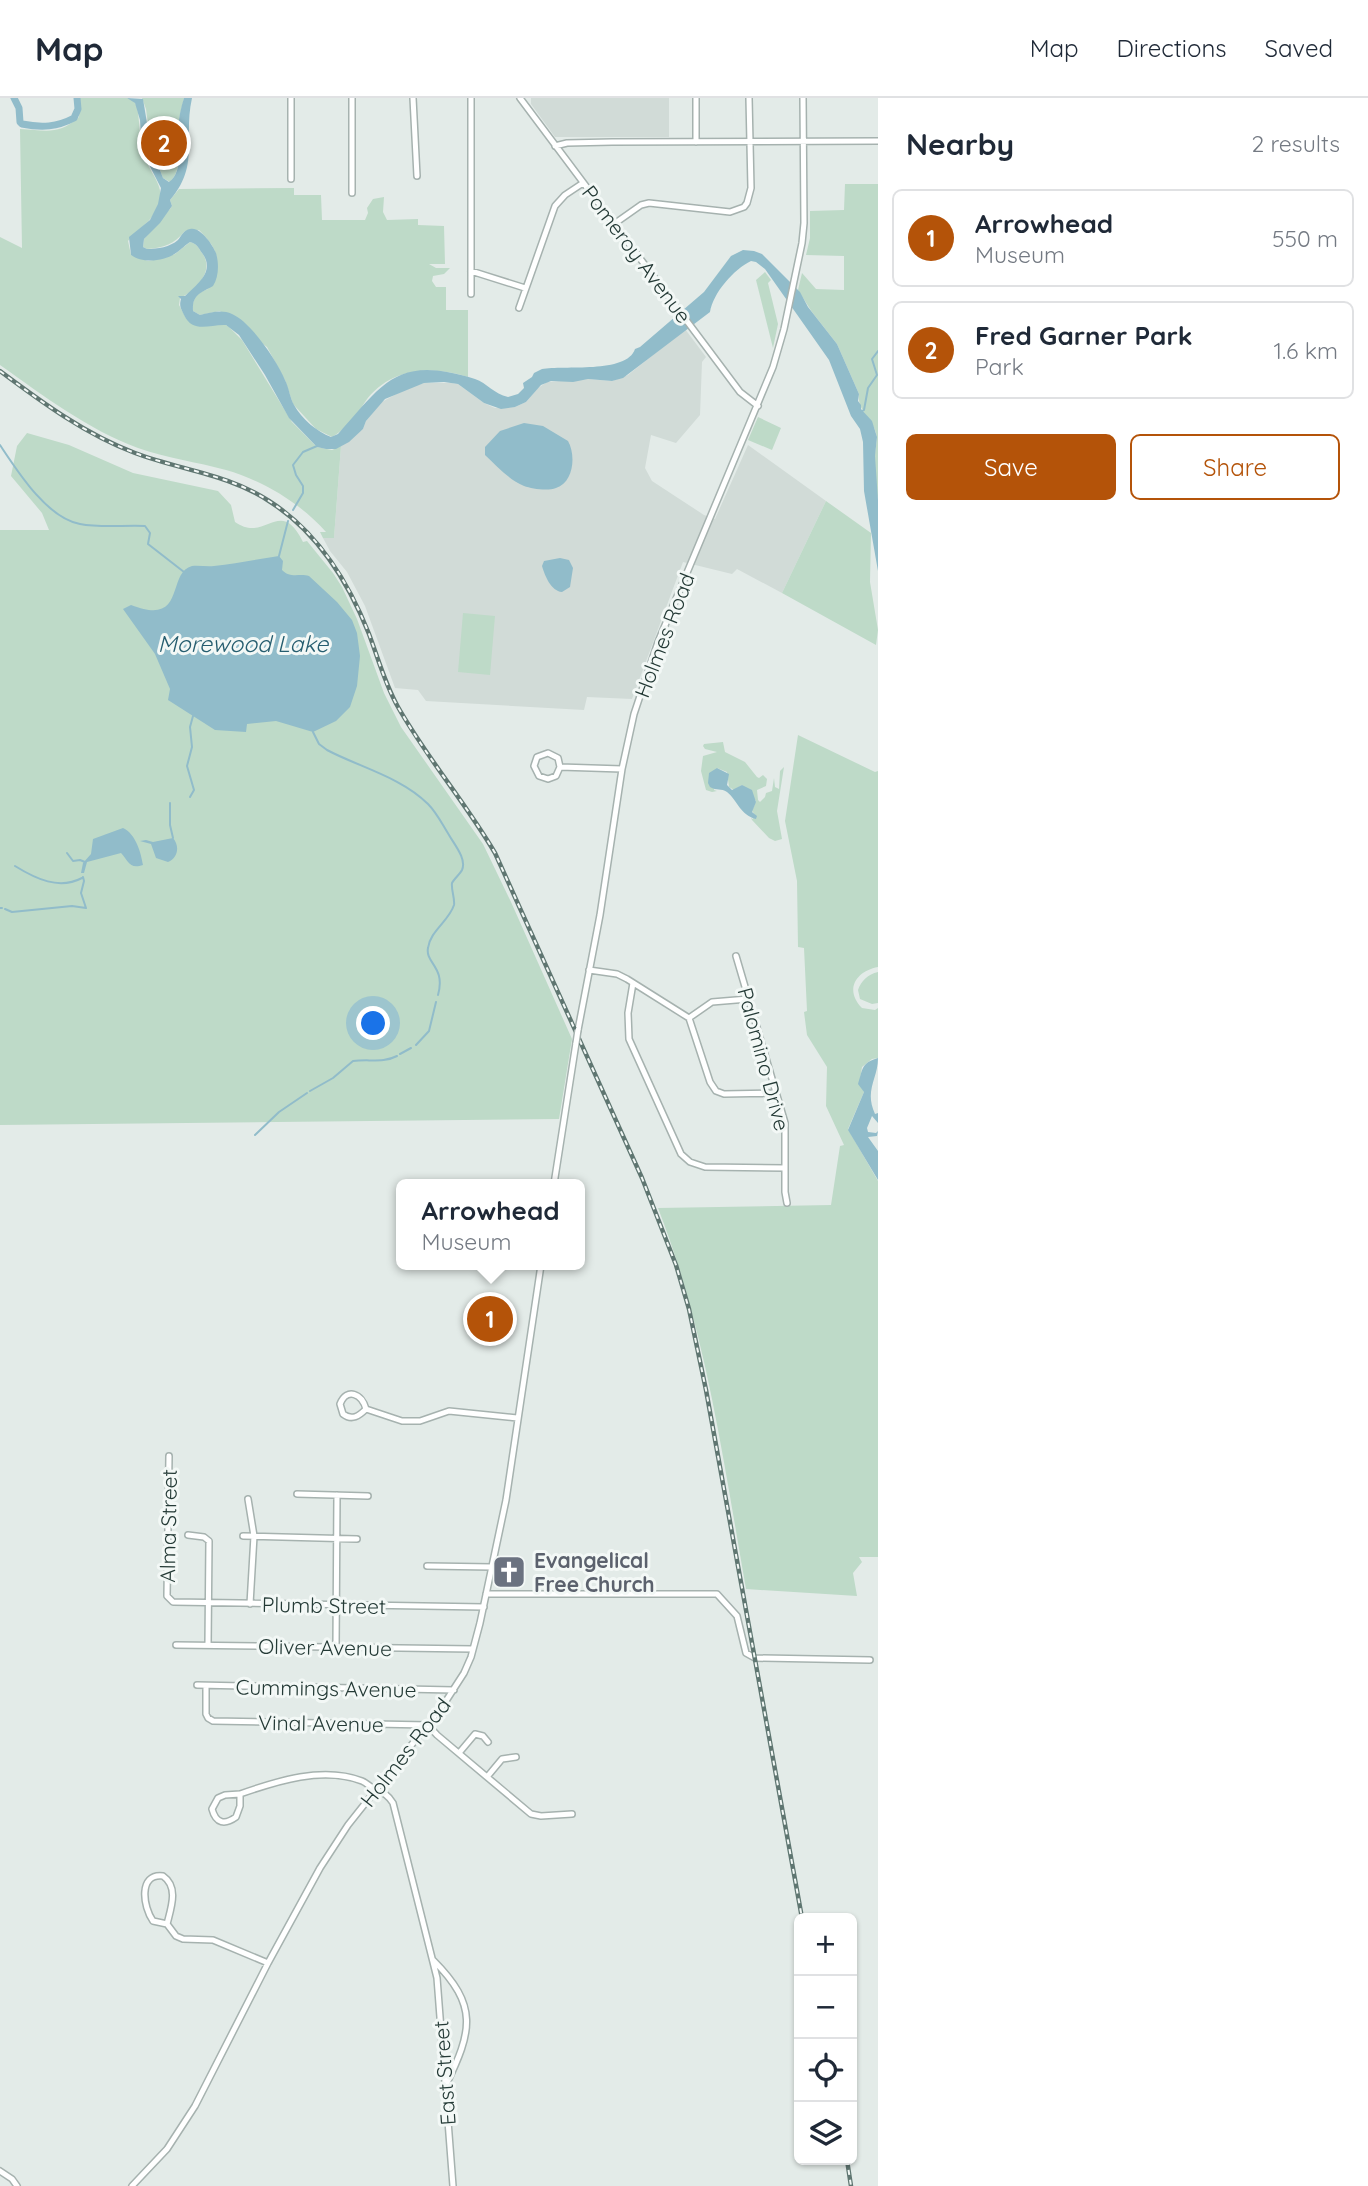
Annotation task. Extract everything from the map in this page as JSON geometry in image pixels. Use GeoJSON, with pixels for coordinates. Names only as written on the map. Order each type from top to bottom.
{"type":"FeatureCollection","features":[{"type":"Feature","properties":{"kind":"street"},"geometry":{"type":"LineString","coordinates":[[291,98],[291,179]]}},
{"type":"Feature","properties":{"kind":"street"},"geometry":{"type":"LineString","coordinates":[[352,98],[352,193]]}},
{"type":"Feature","properties":{"kind":"street"},"geometry":{"type":"LineString","coordinates":[[413,98],[416,176]]}},
{"type":"Feature","properties":{"kind":"street"},"geometry":{"type":"LineString","coordinates":[[471,98],[471,293]]}},
{"type":"Feature","properties":{"kind":"street","name":"Pomeroy Avenue"},"geometry":{"type":"LineString","coordinates":[[520,98],[740,392],[758,406]]}},
{"type":"Feature","properties":{"kind":"street"},"geometry":{"type":"LineString","coordinates":[[696,98],[696,142]]}},
{"type":"Feature","properties":{"kind":"street"},"geometry":{"type":"LineString","coordinates":[[614,224],[641,205],[649,203],[730,212],[744,207],[751,188],[749,98]]}},
{"type":"Feature","properties":{"kind":"street","name":"Holmes Road"},"geometry":{"type":"LineString","coordinates":[[555,1179],[622,769],[634,714],[658,642],[776,359],[789,307],[804,223],[803,98]]}},
{"type":"Feature","properties":{"kind":"street"},"geometry":{"type":"LineString","coordinates":[[555,146],[571,143],[878,141]]}},
{"type":"Feature","properties":{"kind":"street"},"geometry":{"type":"LineString","coordinates":[[519,308],[556,203],[583,183]]}},
{"type":"Feature","properties":{"kind":"street"},"geometry":{"type":"LineString","coordinates":[[471,271],[524,288]]}},
{"type":"Feature","properties":{"kind":"street"},"geometry":{"type":"LineString","coordinates":[[548,753],[558,758],[560,767],[556,776],[545,779],[536,773],[534,764],[539,756],[548,753]]}},
{"type":"Feature","properties":{"kind":"street"},"geometry":{"type":"LineString","coordinates":[[560,767],[622,769]]}},
{"type":"Feature","properties":{"kind":"street","name":"Palomino Drive"},"geometry":{"type":"LineString","coordinates":[[736,956],[785,1125],[787,1203]]}},
{"type":"Feature","properties":{"kind":"street"},"geometry":{"type":"LineString","coordinates":[[589,971],[617,974],[689,1018],[711,1084],[718,1093],[776,1093]]}},
{"type":"Feature","properties":{"kind":"street"},"geometry":{"type":"LineString","coordinates":[[633,983],[628,1013],[629,1039],[681,1154],[690,1162],[705,1167],[785,1168]]}},
{"type":"Feature","properties":{"kind":"street"},"geometry":{"type":"LineString","coordinates":[[689,1018],[712,1002],[748,999]]}},
{"type":"Feature","properties":{"kind":"street","name":"Holmes Road"},"geometry":{"type":"LineString","coordinates":[[132,2186],[167,2149],[191,2114],[320,1868],[348,1825],[428,1725],[464,1673],[484,1606],[506,1500],[540,1270]]}},
{"type":"Feature","properties":{"kind":"street"},"geometry":{"type":"LineString","coordinates":[[366,1409],[357,1417],[349,1418],[343,1414],[340,1404],[343,1397],[356,1394],[366,1409],[402,1422],[420,1421],[449,1411],[517,1418]]}},
{"type":"Feature","properties":{"kind":"street","name":"Alma Street"},"geometry":{"type":"LineString","coordinates":[[167,1596],[169,1456]]}},
{"type":"Feature","properties":{"kind":"street"},"geometry":{"type":"LineString","coordinates":[[297,1494],[369,1496]]}},
{"type":"Feature","properties":{"kind":"street"},"geometry":{"type":"LineString","coordinates":[[335,1647],[337,1495]]}},
{"type":"Feature","properties":{"kind":"street"},"geometry":{"type":"LineString","coordinates":[[248,1499],[254,1536],[250,1604]]}},
{"type":"Feature","properties":{"kind":"street"},"geometry":{"type":"LineString","coordinates":[[188,1535],[208,1538],[208,1645]]}},
{"type":"Feature","properties":{"kind":"street"},"geometry":{"type":"LineString","coordinates":[[243,1536],[357,1539]]}},
{"type":"Feature","properties":{"kind":"street"},"geometry":{"type":"LineString","coordinates":[[427,1566],[492,1567]]}},
{"type":"Feature","properties":{"kind":"street"},"geometry":{"type":"LineString","coordinates":[[486,1594],[717,1594],[737,1615],[746,1653],[754,1658],[870,1660]]}},
{"type":"Feature","properties":{"kind":"street","name":"Plumb Street"},"geometry":{"type":"LineString","coordinates":[[167,1596],[173,1602],[209,1604],[484,1606]]}},
{"type":"Feature","properties":{"kind":"street","name":"Oliver Avenue"},"geometry":{"type":"LineString","coordinates":[[176,1645],[473,1649]]}},
{"type":"Feature","properties":{"kind":"street","name":"Cummings Avenue"},"geometry":{"type":"LineString","coordinates":[[197,1685],[454,1690]]}},
{"type":"Feature","properties":{"kind":"street","name":"Vinal Avenue"},"geometry":{"type":"LineString","coordinates":[[206,1686],[206,1714],[213,1721],[428,1725]]}},
{"type":"Feature","properties":{"kind":"street"},"geometry":{"type":"LineString","coordinates":[[428,1725],[531,1814],[572,1814]]}},
{"type":"Feature","properties":{"kind":"street"},"geometry":{"type":"LineString","coordinates":[[459,1753],[475,1734],[483,1736],[488,1742]]}},
{"type":"Feature","properties":{"kind":"street"},"geometry":{"type":"LineString","coordinates":[[486,1777],[502,1759],[516,1757]]}},
{"type":"Feature","properties":{"kind":"street"},"geometry":{"type":"LineString","coordinates":[[240,1794],[236,1817],[225,1823],[219,1822],[212,1809],[218,1798],[280,1781],[334,1776],[363,1782],[376,1790]]}},
{"type":"Feature","properties":{"kind":"street","name":"East Street"},"geometry":{"type":"LineString","coordinates":[[376,1790],[387,1795],[395,1810],[433,1960],[453,2186]]}},
{"type":"Feature","properties":{"kind":"street"},"geometry":{"type":"LineString","coordinates":[[167,1924],[173,1898],[172,1888],[167,1878],[154,1875],[146,1888],[146,1906],[153,1921],[167,1924],[176,1936],[183,1939],[213,1940],[268,1963]]}},
{"type":"Feature","properties":{"kind":"street"},"geometry":{"type":"LineString","coordinates":[[433,1960],[454,1983],[467,2007],[468,2017],[464,2036],[444,2088]]}},
{"type":"Feature","properties":{"kind":"street"},"geometry":{"type":"LineString","coordinates":[[0,2172],[12,2179],[17,2186]]}},
{"type":"Feature","properties":{"kind":"shaded area"},"geometry":{"type":"Polygon","coordinates":[[[531,98],[669,98],[669,137],[555,137],[531,104],[531,98]]]}},
{"type":"Feature","properties":{"kind":"shaded area"},"geometry":{"type":"Polygon","coordinates":[[[685,329],[706,357],[702,362],[700,415],[676,443],[651,435],[645,468],[652,481],[704,515],[715,519],[748,445],[826,501],[782,593],[737,569],[732,574],[683,562],[632,699],[587,697],[584,710],[426,701],[418,690],[395,688],[365,606],[347,572],[323,538],[334,538],[341,446],[363,429],[380,403],[407,388],[424,383],[458,384],[495,408],[515,407],[526,402],[547,382],[588,379],[612,381],[628,375],[685,329]]]}},
{"type":"Feature","properties":{"kind":"green space"},"geometry":{"type":"Polygon","coordinates":[[[80,98],[127,98],[134,101],[137,107],[143,151],[158,183],[160,199],[151,218],[128,241],[131,255],[148,261],[175,254],[190,242],[196,245],[205,259],[206,266],[198,285],[180,298],[179,305],[186,318],[229,327],[242,340],[292,422],[317,447],[332,450],[341,446],[334,538],[323,538],[320,532],[326,532],[316,521],[267,487],[226,470],[159,455],[119,440],[66,411],[0,365],[0,237],[22,248],[20,129],[51,130],[64,127],[79,117],[80,98]]]}},
{"type":"Feature","properties":{"kind":"green space"},"geometry":{"type":"Polygon","coordinates":[[[142,98],[184,98],[178,126],[177,170],[170,182],[163,178],[151,147],[142,98]]]}},
{"type":"Feature","properties":{"kind":"green space"},"geometry":{"type":"Polygon","coordinates":[[[845,184],[878,184],[878,500],[875,472],[877,436],[874,428],[862,410],[859,394],[837,344],[798,290],[802,273],[816,289],[844,290],[844,256],[806,255],[810,238],[810,211],[844,210],[845,184]]]}},
{"type":"Feature","properties":{"kind":"green space"},"geometry":{"type":"Polygon","coordinates":[[[294,188],[294,195],[321,195],[322,220],[365,220],[367,208],[373,199],[384,197],[383,212],[387,220],[418,219],[418,225],[444,226],[445,264],[429,264],[436,268],[450,268],[444,274],[433,276],[432,281],[436,287],[446,287],[446,310],[468,310],[468,377],[440,371],[412,372],[398,376],[375,391],[342,430],[332,437],[316,429],[293,404],[285,380],[267,347],[220,311],[200,315],[193,311],[194,299],[208,289],[217,264],[212,245],[199,230],[185,231],[164,246],[147,249],[143,247],[144,239],[170,209],[170,200],[179,189],[294,188]]]}},
{"type":"Feature","properties":{"kind":"green space"},"geometry":{"type":"Polygon","coordinates":[[[765,272],[771,280],[768,283],[778,324],[773,348],[756,280],[765,272]]]}},
{"type":"Feature","properties":{"kind":"green space"},"geometry":{"type":"Polygon","coordinates":[[[758,417],[781,428],[772,450],[748,440],[758,417]]]}},
{"type":"Feature","properties":{"kind":"green space"},"geometry":{"type":"Polygon","coordinates":[[[27,433],[69,445],[133,473],[218,491],[231,505],[235,522],[246,527],[287,522],[303,542],[307,541],[333,573],[357,619],[384,693],[401,727],[483,844],[572,1039],[559,1119],[0,1125],[0,530],[49,530],[42,513],[11,476],[17,446],[27,433]]]}},
{"type":"Feature","properties":{"kind":"green space"},"geometry":{"type":"Polygon","coordinates":[[[826,501],[871,533],[870,582],[878,630],[876,645],[782,593],[826,501]]]}},
{"type":"Feature","properties":{"kind":"green space"},"geometry":{"type":"Polygon","coordinates":[[[463,613],[495,616],[490,675],[458,672],[463,613]]]}},
{"type":"Feature","properties":{"kind":"green space"},"geometry":{"type":"Polygon","coordinates":[[[798,735],[875,772],[878,771],[878,967],[859,977],[853,988],[862,1008],[878,1008],[878,1058],[862,1067],[860,1080],[864,1092],[848,1129],[878,1181],[878,1557],[859,1557],[862,1562],[853,1573],[857,1596],[746,1589],[701,1348],[675,1254],[658,1208],[831,1205],[840,1146],[844,1145],[826,1106],[827,1067],[807,1035],[804,1012],[807,1011],[804,948],[798,947],[797,881],[785,821],[798,735]]]}},
{"type":"Feature","properties":{"kind":"green space"},"geometry":{"type":"Polygon","coordinates":[[[723,742],[725,752],[745,762],[757,777],[763,775],[767,779],[766,786],[757,790],[760,802],[766,793],[772,791],[774,778],[775,787],[779,789],[780,771],[784,767],[777,811],[782,839],[775,841],[769,838],[752,820],[756,801],[742,785],[734,790],[729,787],[727,772],[717,768],[714,790],[717,791],[706,790],[701,771],[703,756],[717,752],[703,746],[723,742]]]}},
{"type":"Feature","properties":{"kind":"green space"},"geometry":{"type":"Polygon","coordinates":[[[878,972],[878,1003],[872,1004],[860,999],[858,990],[865,978],[878,972]]]}},
{"type":"Feature","properties":{"kind":"water"},"geometry":{"type":"Polygon","coordinates":[[[127,98],[143,99],[151,147],[163,178],[169,182],[177,171],[178,127],[182,105],[184,98],[192,98],[185,175],[170,200],[172,206],[144,239],[143,247],[151,249],[168,246],[190,229],[198,230],[206,237],[216,253],[217,274],[213,286],[196,297],[193,311],[200,315],[216,312],[232,314],[247,325],[276,363],[297,410],[315,428],[331,437],[338,434],[382,387],[410,372],[449,372],[475,379],[508,397],[518,394],[524,388],[523,383],[542,369],[593,367],[620,362],[630,357],[635,349],[704,292],[731,256],[743,250],[762,254],[800,292],[808,307],[837,344],[859,394],[861,409],[872,421],[877,437],[875,456],[878,571],[864,491],[863,442],[860,429],[851,416],[829,360],[765,269],[756,262],[751,261],[731,276],[715,297],[710,312],[623,378],[612,381],[551,381],[541,385],[526,402],[501,409],[484,403],[458,384],[424,383],[385,399],[366,421],[363,429],[349,442],[336,449],[317,447],[289,418],[239,335],[226,325],[197,326],[184,315],[178,296],[185,296],[199,282],[207,266],[197,246],[190,242],[178,252],[160,260],[142,260],[131,255],[129,237],[150,220],[158,204],[161,188],[142,151],[140,120],[135,103],[127,98]]]}},
{"type":"Feature","properties":{"kind":"water"},"geometry":{"type":"Polygon","coordinates":[[[524,423],[543,426],[568,441],[572,453],[572,468],[562,485],[549,489],[524,486],[508,476],[485,455],[485,447],[500,431],[524,423]]]}},
{"type":"Feature","properties":{"kind":"water","name":"Morewood Lake"},"geometry":{"type":"Polygon","coordinates":[[[279,556],[283,561],[282,570],[285,573],[309,576],[352,620],[360,656],[357,686],[350,707],[336,721],[313,732],[276,721],[247,724],[246,732],[215,730],[168,700],[170,689],[155,654],[123,609],[131,605],[149,610],[160,609],[168,604],[184,571],[192,566],[222,565],[279,556]]]}},
{"type":"Feature","properties":{"kind":"water"},"geometry":{"type":"Polygon","coordinates":[[[560,558],[569,560],[573,568],[570,587],[562,592],[552,586],[542,566],[544,561],[560,558]]]}},
{"type":"Feature","properties":{"kind":"water"},"geometry":{"type":"Polygon","coordinates":[[[717,768],[729,774],[727,785],[732,790],[742,785],[752,790],[756,802],[752,812],[757,816],[756,819],[743,811],[727,792],[710,787],[709,773],[717,768]]]}},
{"type":"Feature","properties":{"kind":"water"},"geometry":{"type":"Polygon","coordinates":[[[123,828],[135,839],[143,865],[132,865],[121,853],[87,862],[84,873],[81,873],[83,863],[91,854],[93,839],[123,828]]]}},
{"type":"Feature","properties":{"kind":"water"},"geometry":{"type":"Polygon","coordinates":[[[173,838],[177,852],[168,862],[156,858],[151,844],[140,841],[153,842],[173,838]]]}},
{"type":"Feature","properties":{"kind":"water"},"geometry":{"type":"Polygon","coordinates":[[[878,1058],[871,1098],[875,1114],[878,1113],[878,1123],[872,1116],[867,1128],[868,1132],[878,1131],[877,1136],[868,1137],[878,1151],[878,1180],[848,1130],[864,1092],[858,1084],[862,1071],[868,1062],[878,1058]]]}},
{"type":"Feature","properties":{"kind":"waterway"},"geometry":{"type":"LineString","coordinates":[[14,98],[22,124],[43,126],[74,118],[78,109],[77,98]]}},
{"type":"Feature","properties":{"kind":"waterway"},"geometry":{"type":"LineString","coordinates":[[861,412],[864,410],[868,388],[877,375],[872,359],[878,351]]}},
{"type":"Feature","properties":{"kind":"waterway"},"geometry":{"type":"LineString","coordinates":[[0,445],[34,492],[56,513],[80,524],[145,526],[150,533],[148,544],[184,572]]}},
{"type":"Feature","properties":{"kind":"waterway"},"geometry":{"type":"LineString","coordinates":[[293,510],[303,493],[303,486],[293,465],[303,452],[317,446]]}},
{"type":"Feature","properties":{"kind":"waterway"},"geometry":{"type":"LineString","coordinates":[[279,556],[288,521]]}},
{"type":"Feature","properties":{"kind":"waterway"},"geometry":{"type":"LineString","coordinates":[[190,797],[194,790],[187,766],[192,747],[190,727],[193,716]]}},
{"type":"Feature","properties":{"kind":"waterway"},"geometry":{"type":"LineString","coordinates":[[313,732],[319,744],[327,750],[393,780],[428,804],[459,852],[463,866],[452,883],[454,905],[432,936],[428,948],[429,958],[438,972],[438,995]]}},
{"type":"Feature","properties":{"kind":"waterway"},"geometry":{"type":"LineString","coordinates":[[170,803],[173,838]]}},
{"type":"Feature","properties":{"kind":"waterway"},"geometry":{"type":"LineString","coordinates":[[67,853],[73,861],[85,862]]}},
{"type":"Feature","properties":{"kind":"waterway"},"geometry":{"type":"LineString","coordinates":[[15,866],[39,879],[56,883],[82,878]]}},
{"type":"Feature","properties":{"kind":"waterway"},"geometry":{"type":"LineString","coordinates":[[5,909],[12,912],[72,906],[86,908],[81,893],[83,877]]}},
{"type":"Feature","properties":{"kind":"waterway"},"geometry":{"type":"LineString","coordinates":[[416,1045],[429,1031],[436,1002]]}},
{"type":"Feature","properties":{"kind":"waterway"},"geometry":{"type":"LineString","coordinates":[[400,1054],[411,1048]]}},
{"type":"Feature","properties":{"kind":"waterway"},"geometry":{"type":"LineString","coordinates":[[310,1091],[333,1078],[353,1061],[381,1060],[397,1056]]}},
{"type":"Feature","properties":{"kind":"waterway"},"geometry":{"type":"LineString","coordinates":[[255,1135],[279,1112],[307,1093]]}},
{"type":"Feature","properties":{"kind":"railway"},"geometry":{"type":"LineString","coordinates":[[0,371],[48,406],[99,437],[152,459],[237,484],[269,501],[302,527],[330,559],[351,595],[398,707],[495,853],[642,1178],[676,1265],[689,1309],[801,1913]]}},
{"type":"Feature","properties":{"kind":"railway"},"geometry":{"type":"LineString","coordinates":[[848,2165],[851,2186]]}},
{"type":"Feature","properties":{"kind":"place","name":"Fred Garner Park"},"geometry":{"type":"Point","coordinates":[164,143]}},
{"type":"Feature","properties":{"kind":"place","name":"Arrowhead"},"geometry":{"type":"Point","coordinates":[490,1319]}},
{"type":"Feature","properties":{"kind":"place","name":"Evangelical Free Church"},"geometry":{"type":"Point","coordinates":[509,1572]}}]}
